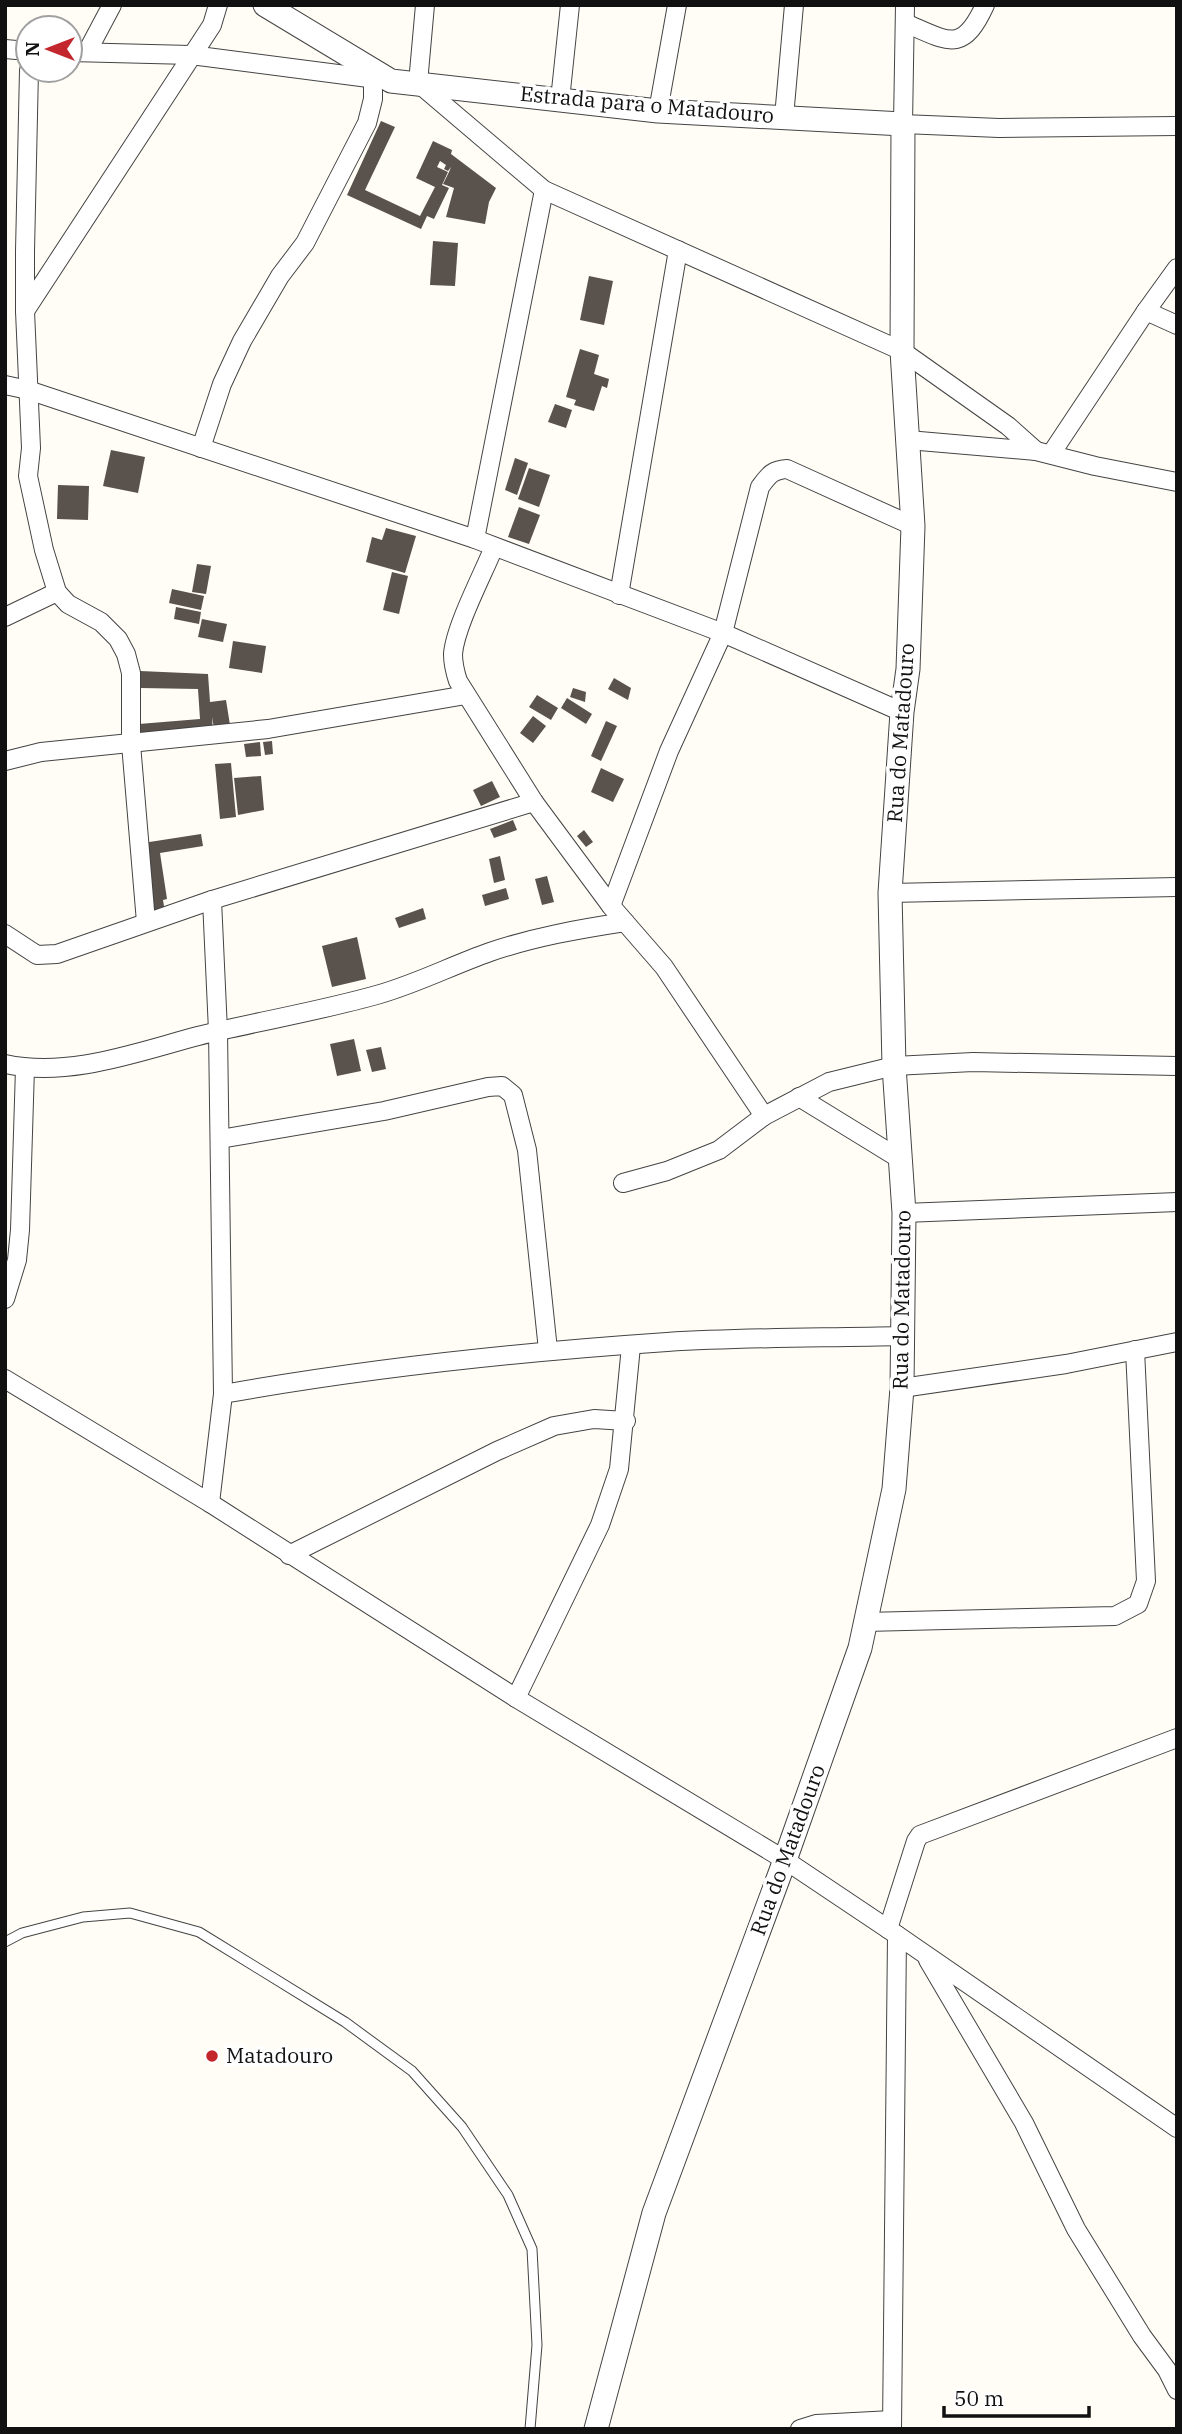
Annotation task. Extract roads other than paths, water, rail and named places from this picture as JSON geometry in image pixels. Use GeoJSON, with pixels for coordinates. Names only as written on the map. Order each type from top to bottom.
{"type":"FeatureCollection","features":[{"type":"Feature","properties":{"kind":"street"},"geometry":{"type":"LineString","coordinates":[[84,45],[113,5]]}},
{"type":"Feature","properties":{"kind":"street"},"geometry":{"type":"LineString","coordinates":[[25,311],[212,25],[218,5]]}},
{"type":"Feature","properties":{"kind":"street","name":"Estrada para o Matadouro"},"geometry":{"type":"LineString","coordinates":[[265,5],[382,80]]}},
{"type":"Feature","properties":{"kind":"street"},"geometry":{"type":"LineString","coordinates":[[425,5],[418,83],[544,190],[902,351],[1044,453]]}},
{"type":"Feature","properties":{"kind":"street"},"geometry":{"type":"LineString","coordinates":[[560,100],[570,5]]}},
{"type":"Feature","properties":{"kind":"street"},"geometry":{"type":"LineString","coordinates":[[658,111],[677,5]]}},
{"type":"Feature","properties":{"kind":"street"},"geometry":{"type":"LineString","coordinates":[[784,117],[794,5]]}},
{"type":"Feature","properties":{"kind":"street"},"geometry":{"type":"LineString","coordinates":[[905,14],[935,35],[962,39],[975,27],[985,5]]}},
{"type":"Feature","properties":{"kind":"street"},"geometry":{"type":"LineString","coordinates":[[905,14],[903,124],[999,128],[1177,126]]}},
{"type":"Feature","properties":{"kind":"street","name":"Estrada para o Matadouro"},"geometry":{"type":"LineString","coordinates":[[84,52],[191,55],[658,111],[903,124]]}},
{"type":"Feature","properties":{"kind":"street"},"geometry":{"type":"LineString","coordinates":[[201,448],[222,384],[242,341],[280,276],[305,243],[367,123],[373,99],[382,80]]}},
{"type":"Feature","properties":{"kind":"street"},"geometry":{"type":"LineString","coordinates":[[29,84],[25,311],[31,448],[28,476],[44,550],[57,592],[68,604],[101,622],[118,639],[126,654],[131,673],[131,744],[146,922]]}},
{"type":"Feature","properties":{"kind":"street","name":"Rua do Matadouro"},"geometry":{"type":"LineString","coordinates":[[596,2429],[654,2213],[785,1860],[860,1648],[894,1489],[902,1388],[904,1213],[894,1066],[890,893],[902,712],[908,669],[913,526],[902,351],[903,124]]}},
{"type":"Feature","properties":{"kind":"street"},"geometry":{"type":"LineString","coordinates":[[475,539],[544,190]]}},
{"type":"Feature","properties":{"kind":"street"},"geometry":{"type":"LineString","coordinates":[[620,595],[678,250]]}},
{"type":"Feature","properties":{"kind":"street"},"geometry":{"type":"LineString","coordinates":[[1044,453],[1177,268]]}},
{"type":"Feature","properties":{"kind":"street"},"geometry":{"type":"LineString","coordinates":[[1146,311],[1177,325]]}},
{"type":"Feature","properties":{"kind":"street"},"geometry":{"type":"LineString","coordinates":[[5,385],[28,390],[475,539],[723,633],[902,712]]}},
{"type":"Feature","properties":{"kind":"street"},"geometry":{"type":"LineString","coordinates":[[908,440],[1044,453],[1177,482]]}},
{"type":"Feature","properties":{"kind":"street"},"geometry":{"type":"LineString","coordinates":[[611,906],[669,751],[723,633],[760,487],[775,470],[787,469],[913,526]]}},
{"type":"Feature","properties":{"kind":"street"},"geometry":{"type":"LineString","coordinates":[[494,547],[453,652],[456,674],[466,695],[534,802],[611,906],[664,967],[764,1116]]}},
{"type":"Feature","properties":{"kind":"street"},"geometry":{"type":"LineString","coordinates":[[5,617],[57,592]]}},
{"type":"Feature","properties":{"kind":"street"},"geometry":{"type":"LineString","coordinates":[[5,761],[41,752],[268,729],[466,695]]}},
{"type":"Feature","properties":{"kind":"street"},"geometry":{"type":"LineString","coordinates":[[5,934],[37,955],[57,954],[212,900],[534,802]]}},
{"type":"Feature","properties":{"kind":"street"},"geometry":{"type":"LineString","coordinates":[[890,893],[1177,887]]}},
{"type":"Feature","properties":{"kind":"street"},"geometry":{"type":"LineString","coordinates":[[210,1503],[223,1394],[218,1031],[212,900]]}},
{"type":"Feature","properties":{"kind":"street"},"geometry":{"type":"LineString","coordinates":[[5,1064],[45,1069],[105,1060],[382,993],[491,952],[561,931],[625,922]]}},
{"type":"Feature","properties":{"kind":"street"},"geometry":{"type":"LineString","coordinates":[[623,1183],[667,1171],[719,1150],[764,1116],[829,1082],[894,1066],[973,1062],[1177,1066]]}},
{"type":"Feature","properties":{"kind":"street"},"geometry":{"type":"LineString","coordinates":[[5,1299],[17,1260],[20,1230],[25,1068]]}},
{"type":"Feature","properties":{"kind":"street"},"geometry":{"type":"LineString","coordinates":[[220,1139],[384,1111],[502,1086],[513,1096],[527,1150],[548,1350]]}},
{"type":"Feature","properties":{"kind":"street"},"geometry":{"type":"LineString","coordinates":[[799,1097],[900,1159]]}},
{"type":"Feature","properties":{"kind":"street"},"geometry":{"type":"LineString","coordinates":[[904,1213],[1177,1202]]}},
{"type":"Feature","properties":{"kind":"street"},"geometry":{"type":"LineString","coordinates":[[223,1394],[548,1350],[668,1342],[901,1336]]}},
{"type":"Feature","properties":{"kind":"street"},"geometry":{"type":"LineString","coordinates":[[902,1388],[1066,1364],[1177,1342]]}},
{"type":"Feature","properties":{"kind":"street"},"geometry":{"type":"LineString","coordinates":[[516,1698],[600,1525],[620,1469],[631,1346]]}},
{"type":"Feature","properties":{"kind":"street"},"geometry":{"type":"LineString","coordinates":[[865,1622],[1115,1616],[1138,1604],[1146,1581],[1135,1350]]}},
{"type":"Feature","properties":{"kind":"street"},"geometry":{"type":"LineString","coordinates":[[5,1379],[210,1503],[516,1698],[785,1860],[1177,2128]]}},
{"type":"Feature","properties":{"kind":"street"},"geometry":{"type":"LineString","coordinates":[[289,1555],[497,1451],[554,1426],[594,1419],[625,1421]]}},
{"type":"Feature","properties":{"kind":"street"},"geometry":{"type":"LineString","coordinates":[[800,2429],[816,2424],[892,2424],[893,1932],[916,1841],[920,1835],[1177,1738]]}},
{"type":"Feature","properties":{"kind":"street"},"geometry":{"type":"LineString","coordinates":[[925,1954],[1024,2123],[1076,2229],[1142,2336],[1167,2370],[1177,2390]]}},
{"type":"Feature","properties":{"kind":"lane"},"geometry":{"type":"LineString","coordinates":[[5,1942],[22,1933],[83,1917],[130,1913],[199,1932],[345,2022],[412,2071],[462,2127],[508,2196],[532,2249],[537,2345],[530,2429]]}},
{"type":"Feature","properties":{"kind":"place","name":"Matadouro"},"geometry":{"type":"Point","coordinates":[212,2056]}}]}
